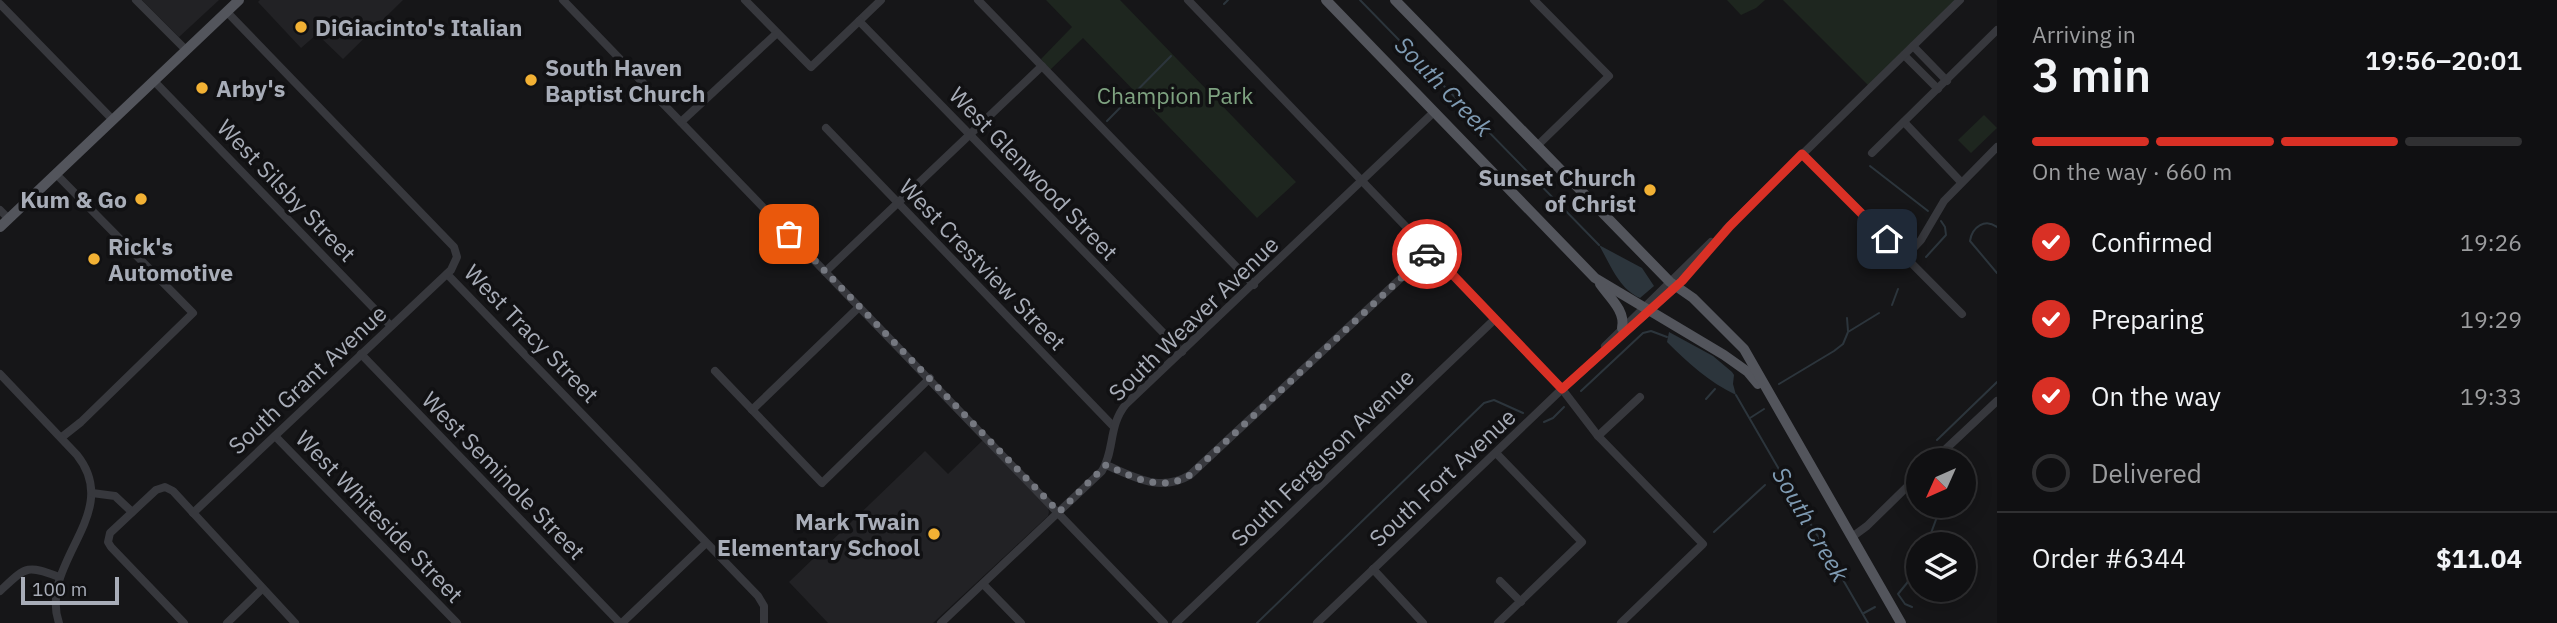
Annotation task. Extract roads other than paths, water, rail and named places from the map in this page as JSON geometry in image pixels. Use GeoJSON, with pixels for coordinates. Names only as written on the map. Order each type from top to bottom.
{"type":"FeatureCollection","features":[{"type":"Feature","properties":{"kind":"main road"},"geometry":{"type":"LineString","coordinates":[[0,227],[239,0]]}},
{"type":"Feature","properties":{"kind":"main road"},"geometry":{"type":"LineString","coordinates":[[1326,0],[1595,278],[1620,311],[1622,328]]}},
{"type":"Feature","properties":{"kind":"main road"},"geometry":{"type":"LineString","coordinates":[[1395,0],[1673,284],[1693,298],[1744,349],[1901,623]]}},
{"type":"Feature","properties":{"kind":"main road"},"geometry":{"type":"LineString","coordinates":[[1595,278],[1740,366],[1772,400]]}},
{"type":"Feature","properties":{"kind":"street"},"geometry":{"type":"LineString","coordinates":[[136,0],[186,50]]}},
{"type":"Feature","properties":{"kind":"street"},"geometry":{"type":"LineString","coordinates":[[563,0],[1164,623]]}},
{"type":"Feature","properties":{"kind":"street"},"geometry":{"type":"LineString","coordinates":[[745,0],[811,67],[881,0]]}},
{"type":"Feature","properties":{"kind":"street"},"geometry":{"type":"LineString","coordinates":[[978,0],[1254,285]]}},
{"type":"Feature","properties":{"kind":"street"},"geometry":{"type":"LineString","coordinates":[[1188,0],[1562,389],[1598,436],[1703,544],[1621,623]]}},
{"type":"Feature","properties":{"kind":"street"},"geometry":{"type":"LineString","coordinates":[[1534,0],[1609,76],[1537,146]]}},
{"type":"Feature","properties":{"kind":"street","name":"South Fort Avenue"},"geometry":{"type":"LineString","coordinates":[[1317,623],[1673,284],[1960,0]]}},
{"type":"Feature","properties":{"kind":"street"},"geometry":{"type":"LineString","coordinates":[[0,4],[113,120]]}},
{"type":"Feature","properties":{"kind":"street","name":"West Tracy Street"},"geometry":{"type":"LineString","coordinates":[[226,12],[454,247],[457,254],[456,263],[447,274],[761,599],[764,606],[764,623]]}},
{"type":"Feature","properties":{"kind":"street","name":"West Glenwood Street"},"geometry":{"type":"LineString","coordinates":[[859,21],[1182,352]]}},
{"type":"Feature","properties":{"kind":"street"},"geometry":{"type":"LineString","coordinates":[[1872,153],[1997,30]]}},
{"type":"Feature","properties":{"kind":"street"},"geometry":{"type":"LineString","coordinates":[[681,122],[776,33]]}},
{"type":"Feature","properties":{"kind":"street"},"geometry":{"type":"LineString","coordinates":[[1913,46],[1947,80]]}},
{"type":"Feature","properties":{"kind":"street"},"geometry":{"type":"LineString","coordinates":[[1904,55],[1938,89]]}},
{"type":"Feature","properties":{"kind":"street"},"geometry":{"type":"LineString","coordinates":[[825,272],[1042,66]]}},
{"type":"Feature","properties":{"kind":"street","name":"West Silsby Street"},"geometry":{"type":"LineString","coordinates":[[155,81],[391,326]]}},
{"type":"Feature","properties":{"kind":"street","name":"South Weaver Avenue"},"geometry":{"type":"LineString","coordinates":[[1106,465],[1114,426],[1126,404],[1434,112]]}},
{"type":"Feature","properties":{"kind":"street"},"geometry":{"type":"LineString","coordinates":[[1904,122],[1961,182]]}},
{"type":"Feature","properties":{"kind":"street","name":"West Crestview Street"},"geometry":{"type":"LineString","coordinates":[[826,128],[1114,426]]}},
{"type":"Feature","properties":{"kind":"street"},"geometry":{"type":"LineString","coordinates":[[1905,257],[1921,240],[1944,201],[1997,148]]}},
{"type":"Feature","properties":{"kind":"street"},"geometry":{"type":"LineString","coordinates":[[1802,154],[1962,314]]}},
{"type":"Feature","properties":{"kind":"street"},"geometry":{"type":"LineString","coordinates":[[56,174],[193,313],[81,422],[62,437]]}},
{"type":"Feature","properties":{"kind":"street"},"geometry":{"type":"LineString","coordinates":[[0,210],[9,219]]}},
{"type":"Feature","properties":{"kind":"street"},"geometry":{"type":"LineString","coordinates":[[942,623],[1106,465],[1156,484],[1174,483],[1190,475],[1430,251]]}},
{"type":"Feature","properties":{"kind":"street","name":"South Grant Avenue"},"geometry":{"type":"LineString","coordinates":[[193,513],[447,274]]}},
{"type":"Feature","properties":{"kind":"street"},"geometry":{"type":"LineString","coordinates":[[752,410],[859,307]]}},
{"type":"Feature","properties":{"kind":"street","name":"South Fort Avenue"},"geometry":{"type":"LineString","coordinates":[[1595,359],[1622,328],[1646,310]]}},
{"type":"Feature","properties":{"kind":"street","name":"South Ferguson Avenue"},"geometry":{"type":"LineString","coordinates":[[1176,623],[1495,320]]}},
{"type":"Feature","properties":{"kind":"street","name":"West Seminole Street"},"geometry":{"type":"LineString","coordinates":[[360,354],[621,623]]}},
{"type":"Feature","properties":{"kind":"street"},"geometry":{"type":"LineString","coordinates":[[715,371],[822,484],[930,379]]}},
{"type":"Feature","properties":{"kind":"street"},"geometry":{"type":"LineString","coordinates":[[0,374],[62,437],[84,464],[92,493],[87,519],[59,577],[55,603],[59,623]]}},
{"type":"Feature","properties":{"kind":"street"},"geometry":{"type":"LineString","coordinates":[[1598,436],[1640,397]]}},
{"type":"Feature","properties":{"kind":"street"},"geometry":{"type":"LineString","coordinates":[[1947,448],[1997,401]]}},
{"type":"Feature","properties":{"kind":"street","name":"West Whiteside Street"},"geometry":{"type":"LineString","coordinates":[[275,436],[457,623]]}},
{"type":"Feature","properties":{"kind":"street"},"geometry":{"type":"LineString","coordinates":[[1496,453],[1582,542],[1498,623]]}},
{"type":"Feature","properties":{"kind":"street"},"geometry":{"type":"LineString","coordinates":[[184,623],[108,542],[110,533],[156,490],[163,487],[169,489],[193,513],[295,623]]}},
{"type":"Feature","properties":{"kind":"street"},"geometry":{"type":"LineString","coordinates":[[1852,537],[1906,488]]}},
{"type":"Feature","properties":{"kind":"street"},"geometry":{"type":"LineString","coordinates":[[92,493],[115,496],[132,512]]}},
{"type":"Feature","properties":{"kind":"street"},"geometry":{"type":"LineString","coordinates":[[621,623],[706,543]]}},
{"type":"Feature","properties":{"kind":"street"},"geometry":{"type":"LineString","coordinates":[[0,591],[20,573],[31,569],[59,577]]}},
{"type":"Feature","properties":{"kind":"street"},"geometry":{"type":"LineString","coordinates":[[1373,569],[1423,623]]}},
{"type":"Feature","properties":{"kind":"street"},"geometry":{"type":"LineString","coordinates":[[1500,580],[1521,601]]}},
{"type":"Feature","properties":{"kind":"street"},"geometry":{"type":"LineString","coordinates":[[983,584],[1021,623]]}},
{"type":"Feature","properties":{"kind":"street"},"geometry":{"type":"LineString","coordinates":[[227,623],[262,589]]}},
{"type":"Feature","properties":{"kind":"waterway"},"geometry":{"type":"LineString","coordinates":[[1224,4],[1228,0]]}},
{"type":"Feature","properties":{"kind":"waterway","name":"South Creek"},"geometry":{"type":"LineString","coordinates":[[1360,0],[1599,245]]}},
{"type":"Feature","properties":{"kind":"waterway"},"geometry":{"type":"LineString","coordinates":[[1107,121],[1171,56]]}},
{"type":"Feature","properties":{"kind":"waterway"},"geometry":{"type":"LineString","coordinates":[[1870,166],[1928,211]]}},
{"type":"Feature","properties":{"kind":"waterway"},"geometry":{"type":"LineString","coordinates":[[1926,257],[1946,235],[1941,221]]}},
{"type":"Feature","properties":{"kind":"waterway"},"geometry":{"type":"LineString","coordinates":[[1997,227],[1988,223],[1980,225],[1973,232],[1970,241],[1997,273]]}},
{"type":"Feature","properties":{"kind":"waterway"},"geometry":{"type":"LineString","coordinates":[[1892,305],[1898,289]]}},
{"type":"Feature","properties":{"kind":"waterway"},"geometry":{"type":"LineString","coordinates":[[1779,384],[1834,351],[1843,344],[1848,332],[1879,313]]}},
{"type":"Feature","properties":{"kind":"waterway"},"geometry":{"type":"LineString","coordinates":[[1847,318],[1848,331]]}},
{"type":"Feature","properties":{"kind":"waterway"},"geometry":{"type":"LineString","coordinates":[[1581,391],[1643,333],[1651,331],[1667,337]]}},
{"type":"Feature","properties":{"kind":"waterway"},"geometry":{"type":"LineString","coordinates":[[1937,440],[1997,382]]}},
{"type":"Feature","properties":{"kind":"waterway"},"geometry":{"type":"LineString","coordinates":[[1706,399],[1715,389]]}},
{"type":"Feature","properties":{"kind":"waterway","name":"South Creek"},"geometry":{"type":"LineString","coordinates":[[1736,395],[1868,623]]}},
{"type":"Feature","properties":{"kind":"waterway"},"geometry":{"type":"LineString","coordinates":[[1257,623],[1484,403],[1494,400],[1523,413]]}},
{"type":"Feature","properties":{"kind":"waterway"},"geometry":{"type":"LineString","coordinates":[[1544,422],[1553,418],[1564,407]]}},
{"type":"Feature","properties":{"kind":"waterway"},"geometry":{"type":"LineString","coordinates":[[1750,418],[1764,409]]}},
{"type":"Feature","properties":{"kind":"waterway"},"geometry":{"type":"LineString","coordinates":[[1772,479],[1784,478]]}},
{"type":"Feature","properties":{"kind":"waterway"},"geometry":{"type":"LineString","coordinates":[[1714,532],[1765,485]]}},
{"type":"Feature","properties":{"kind":"waterway"},"geometry":{"type":"LineString","coordinates":[[1931,532],[1937,518]]}},
{"type":"Feature","properties":{"kind":"waterway"},"geometry":{"type":"LineString","coordinates":[[1906,584],[1898,594],[1905,604],[1912,607]]}},
{"type":"Feature","properties":{"kind":"waterway"},"geometry":{"type":"LineString","coordinates":[[1864,613],[1875,607]]}},
{"type":"Feature","properties":{"kind":"place","name":"DiGiacinto's Italian"},"geometry":{"type":"Point","coordinates":[301,27]}},
{"type":"Feature","properties":{"kind":"place","name":"South Haven Baptist Church"},"geometry":{"type":"Point","coordinates":[531,80]}},
{"type":"Feature","properties":{"kind":"place","name":"Arby's"},"geometry":{"type":"Point","coordinates":[202,88]}},
{"type":"Feature","properties":{"kind":"place","name":"Sunset Church of Christ"},"geometry":{"type":"Point","coordinates":[1650,190]}},
{"type":"Feature","properties":{"kind":"place","name":"Kum & Go"},"geometry":{"type":"Point","coordinates":[141,199]}},
{"type":"Feature","properties":{"kind":"place","name":"Rick's Automotive"},"geometry":{"type":"Point","coordinates":[94,259]}},
{"type":"Feature","properties":{"kind":"place","name":"Mark Twain Elementary School"},"geometry":{"type":"Point","coordinates":[934,534]}},
{"type":"Feature","properties":{"kind":"park label","name":"Champion Park"},"geometry":{"type":"Point","coordinates":[1175,95]}}]}
